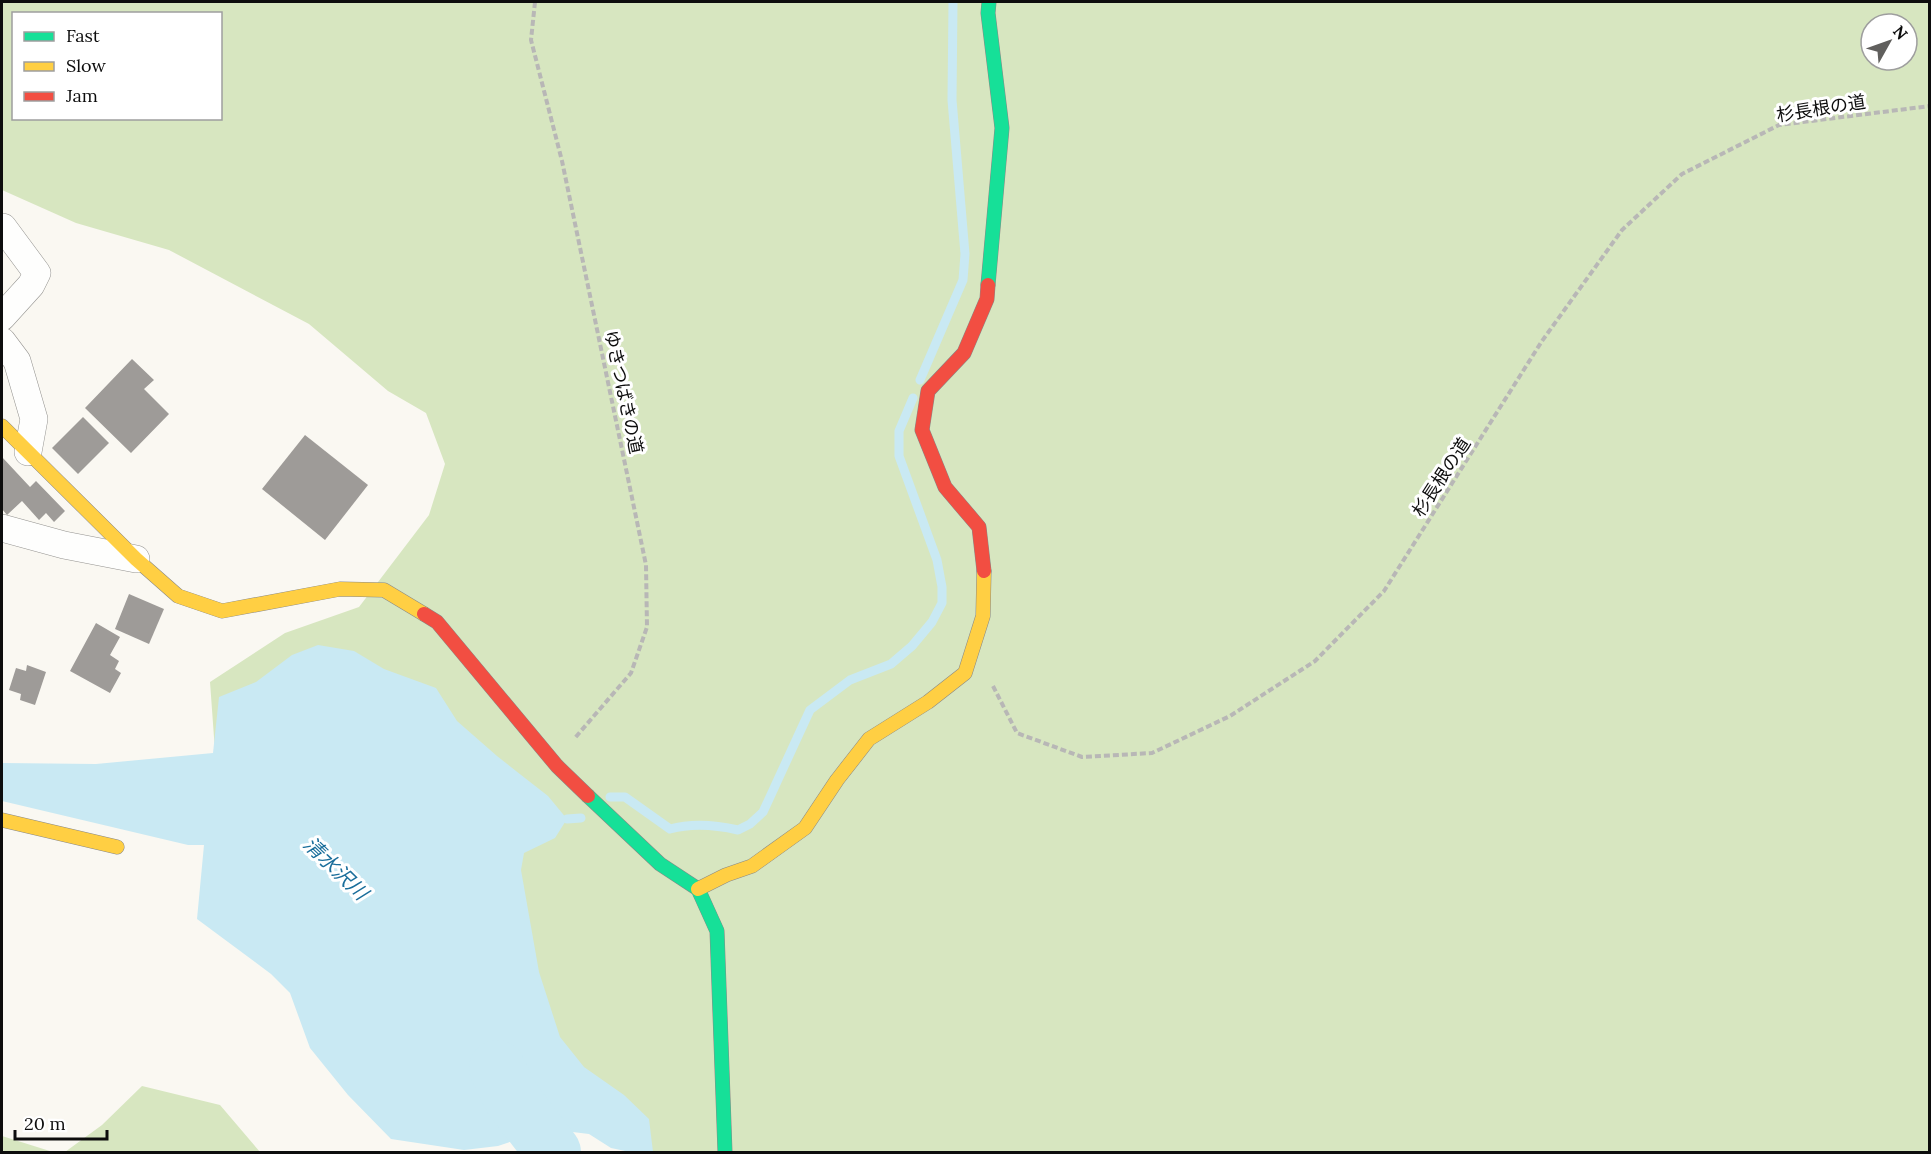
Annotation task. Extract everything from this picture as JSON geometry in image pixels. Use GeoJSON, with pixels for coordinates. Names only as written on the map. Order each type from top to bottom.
{"type":"FeatureCollection","features":[{"type":"Feature","properties":{"kind":"street"},"geometry":{"type":"LineString","coordinates":[[698,889],[726,875],[752,866],[805,828],[837,780],[869,739],[928,702],[966,673],[983,616],[984,564],[979,527],[945,488],[922,430],[928,392],[964,353],[987,299],[1002,128],[988,13],[989,2]]}},
{"type":"Feature","properties":{"kind":"street"},"geometry":{"type":"LineString","coordinates":[[2,317],[31,285],[37,273],[3,227]]}},
{"type":"Feature","properties":{"kind":"street"},"geometry":{"type":"LineString","coordinates":[[2,341],[16,361],[34,419],[28,452]]}},
{"type":"Feature","properties":{"kind":"street"},"geometry":{"type":"LineString","coordinates":[[2,426],[136,559],[178,596],[222,611],[340,589],[384,590],[437,622],[555,763],[660,864],[698,889],[717,931],[725,1152]]}},
{"type":"Feature","properties":{"kind":"street"},"geometry":{"type":"LineString","coordinates":[[2,528],[64,545],[136,559]]}},
{"type":"Feature","properties":{"kind":"street"},"geometry":{"type":"LineString","coordinates":[[2,820],[117,847]]}},
{"type":"Feature","properties":{"kind":"path","name":"ゆきつばきの道"},"geometry":{"type":"LineString","coordinates":[[535,2],[531,40],[562,161],[646,565],[647,627],[631,673],[555,763]]}},
{"type":"Feature","properties":{"kind":"path","name":"杉長根の道"},"geometry":{"type":"LineString","coordinates":[[974,648],[1017,733],[1082,757],[1152,753],[1230,716],[1315,661],[1384,591],[1542,341],[1622,230],[1682,174],[1779,125],[1929,105]]}},
{"type":"Feature","properties":{"kind":"green space"},"geometry":{"type":"Polygon","coordinates":[[[2,2],[1929,2],[1929,1152],[626,1152],[571,1075],[219,806],[210,682],[285,633],[359,607],[429,515],[445,464],[426,413],[388,391],[309,324],[169,250],[76,223],[2,190],[2,2]]]}},
{"type":"Feature","properties":{"kind":"green space"},"geometry":{"type":"Polygon","coordinates":[[[142,1086],[220,1105],[260,1152],[65,1152],[102,1125],[142,1086]]]}},
{"type":"Feature","properties":{"kind":"green space"},"geometry":{"type":"Polygon","coordinates":[[[2,1136],[53,1152],[2,1152],[2,1136]]]}},
{"type":"Feature","properties":{"kind":"water"},"geometry":{"type":"Polygon","coordinates":[[[318,645],[354,651],[384,669],[436,688],[457,721],[548,796],[567,819],[555,838],[524,853],[521,870],[539,972],[560,1037],[584,1067],[624,1095],[649,1119],[653,1152],[630,1152],[611,1148],[589,1134],[548,1129],[498,1146],[464,1150],[391,1139],[348,1095],[310,1048],[290,993],[271,974],[197,919],[204,845],[188,845],[2,801],[2,763],[96,764],[213,753],[219,697],[256,682],[292,655],[318,645]]]}},
{"type":"Feature","properties":{"kind":"building"},"geometry":{"type":"Polygon","coordinates":[[[132,359],[154,380],[144,389],[169,414],[131,453],[85,408],[132,359]]]}},
{"type":"Feature","properties":{"kind":"building"},"geometry":{"type":"Polygon","coordinates":[[[83,417],[109,443],[78,474],[52,448],[83,417]]]}},
{"type":"Feature","properties":{"kind":"building"},"geometry":{"type":"Polygon","coordinates":[[[305,435],[368,485],[325,540],[262,489],[305,435]]]}},
{"type":"Feature","properties":{"kind":"building"},"geometry":{"type":"Polygon","coordinates":[[[2,457],[30,487],[36,481],[65,511],[54,522],[46,513],[39,520],[22,501],[7,515],[2,509],[2,457]]]}},
{"type":"Feature","properties":{"kind":"building"},"geometry":{"type":"Polygon","coordinates":[[[129,594],[164,609],[149,644],[115,629],[129,594]]]}},
{"type":"Feature","properties":{"kind":"building"},"geometry":{"type":"Polygon","coordinates":[[[96,623],[120,637],[110,655],[119,661],[115,669],[121,673],[110,693],[70,671],[96,623]]]}},
{"type":"Feature","properties":{"kind":"building"},"geometry":{"type":"Polygon","coordinates":[[[27,665],[46,672],[35,705],[20,700],[21,694],[9,690],[16,668],[26,671],[27,665]]]}},
{"type":"Feature","properties":{"kind":"waterway"},"geometry":{"type":"LineString","coordinates":[[920,380],[963,280],[965,254],[952,100],[953,2]]}},
{"type":"Feature","properties":{"kind":"waterway"},"geometry":{"type":"LineString","coordinates":[[610,797],[625,797],[670,829],[704,825],[738,830],[750,824],[763,812],[810,710],[850,680],[891,664],[912,646],[932,622],[942,603],[942,587],[937,560],[899,456],[899,431],[913,398]]}},
{"type":"Feature","properties":{"kind":"waterway"},"geometry":{"type":"LineString","coordinates":[[567,819],[581,818]]}},
{"type":"Feature","properties":{"kind":"waterway","name":"清水沢川"},"geometry":{"type":"LineString","coordinates":[[497,1068],[512,1099],[553,1152]]}},
{"type":"Feature","properties":{"kind":"traffic: fast"},"geometry":{"type":"LineString","coordinates":[[988,285],[1002,128],[988,13],[989,2]]}},
{"type":"Feature","properties":{"kind":"traffic: fast"},"geometry":{"type":"LineString","coordinates":[[588,796],[660,864],[698,889],[717,931],[725,1152]]}},
{"type":"Feature","properties":{"kind":"traffic: slow"},"geometry":{"type":"LineString","coordinates":[[2,426],[136,559],[178,596],[222,611],[340,589],[384,590],[424,614]]}},
{"type":"Feature","properties":{"kind":"traffic: slow"},"geometry":{"type":"LineString","coordinates":[[698,889],[726,875],[752,866],[805,828],[837,780],[869,739],[928,702],[965,673],[983,616],[984,571]]}},
{"type":"Feature","properties":{"kind":"traffic: slow"},"geometry":{"type":"LineString","coordinates":[[2,820],[117,847]]}},
{"type":"Feature","properties":{"kind":"traffic: jam"},"geometry":{"type":"LineString","coordinates":[[984,571],[979,527],[945,487],[922,430],[928,391],[964,353],[987,299],[988,285]]}},
{"type":"Feature","properties":{"kind":"traffic: jam"},"geometry":{"type":"LineString","coordinates":[[424,614],[437,622],[557,766],[588,796]]}}]}
